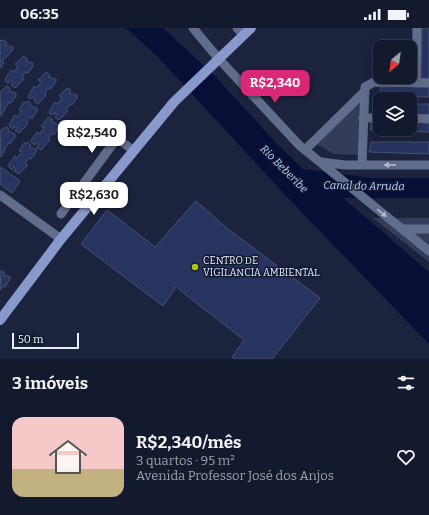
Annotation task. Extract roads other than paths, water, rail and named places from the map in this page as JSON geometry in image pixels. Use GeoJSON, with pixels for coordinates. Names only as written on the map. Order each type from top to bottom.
{"type":"FeatureCollection","features":[{"type":"Feature","properties":{"kind":"main road"},"geometry":{"type":"LineString","coordinates":[[0,320],[61,239],[176,100],[216,61],[244,30]]}},
{"type":"Feature","properties":{"kind":"street"},"geometry":{"type":"LineString","coordinates":[[193,28],[216,61],[305,150],[429,252]]}},
{"type":"Feature","properties":{"kind":"street"},"geometry":{"type":"LineString","coordinates":[[417,28],[417,40]]}},
{"type":"Feature","properties":{"kind":"street"},"geometry":{"type":"LineString","coordinates":[[305,150],[364,92],[368,84],[373,82]]}},
{"type":"Feature","properties":{"kind":"street"},"geometry":{"type":"LineString","coordinates":[[417,83],[429,83]]}},
{"type":"Feature","properties":{"kind":"street"},"geometry":{"type":"LineString","coordinates":[[362,165],[364,92]]}},
{"type":"Feature","properties":{"kind":"street"},"geometry":{"type":"LineString","coordinates":[[363,118],[373,118]]}},
{"type":"Feature","properties":{"kind":"street"},"geometry":{"type":"LineString","coordinates":[[417,118],[429,119]]}},
{"type":"Feature","properties":{"kind":"street"},"geometry":{"type":"LineString","coordinates":[[61,214],[115,141],[118,139],[120,140],[134,151]]}},
{"type":"Feature","properties":{"kind":"street"},"geometry":{"type":"LineString","coordinates":[[320,162],[362,165],[429,165]]}},
{"type":"Feature","properties":{"kind":"street"},"geometry":{"type":"LineString","coordinates":[[0,195],[61,239]]}},
{"type":"Feature","properties":{"kind":"street"},"geometry":{"type":"LineString","coordinates":[[399,227],[429,228]]}},
{"type":"Feature","properties":{"kind":"water","name":"Rio Beberibe"},"geometry":{"type":"Polygon","coordinates":[[[126,28],[163,28],[216,77],[276,143],[303,169],[373,178],[429,178],[429,198],[343,198],[429,272],[429,344],[287,197],[158,57],[126,28]]]}},
{"type":"Feature","properties":{"kind":"place","name":"CENTRO DE VIGILANCIA AMBIENTAL"},"geometry":{"type":"Point","coordinates":[195,267]}},
{"type":"Feature","properties":{"kind":"water label","name":"Canal do Arruda"},"geometry":{"type":"Point","coordinates":[364,186]}}]}
